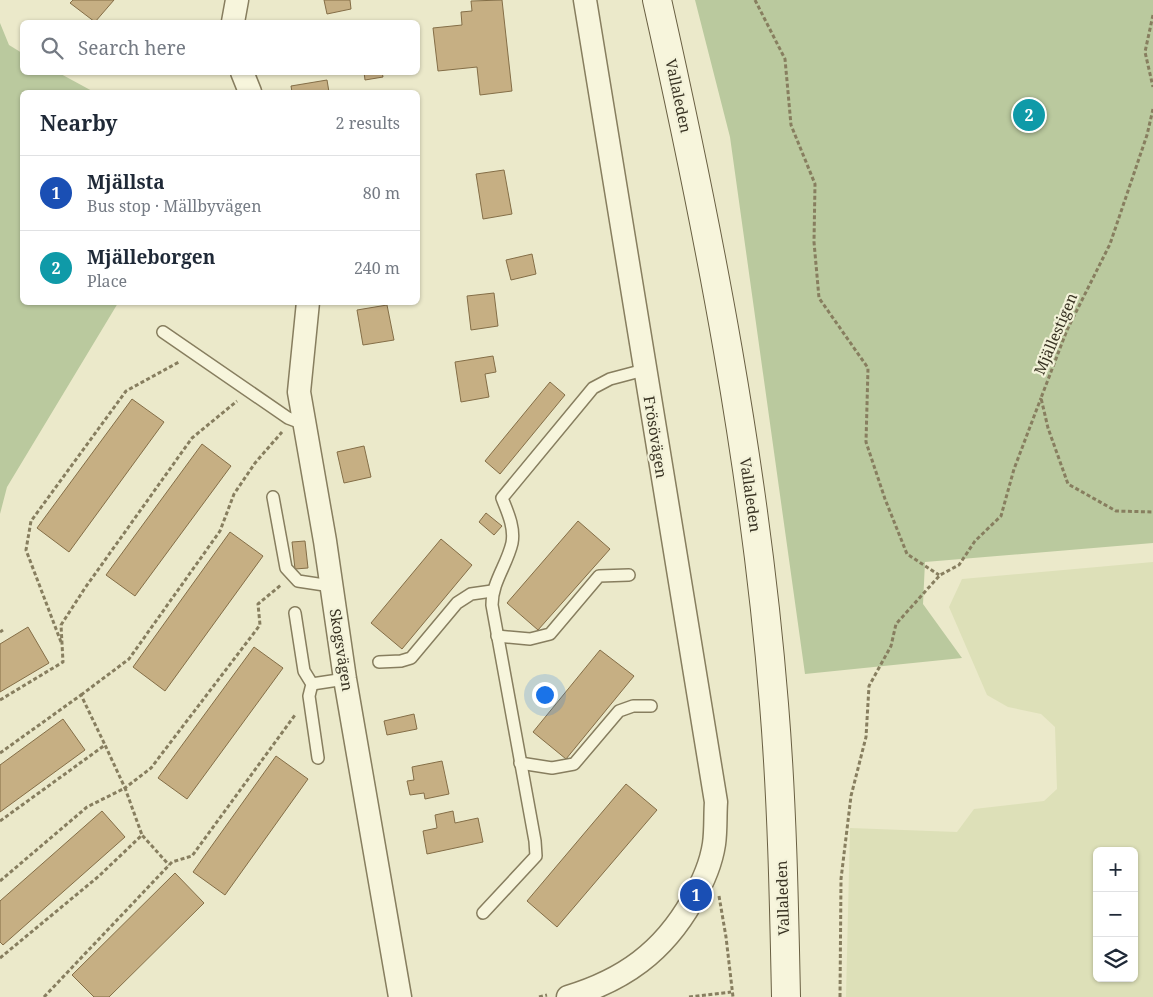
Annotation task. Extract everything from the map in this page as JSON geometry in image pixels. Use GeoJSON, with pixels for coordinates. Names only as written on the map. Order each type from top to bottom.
{"type":"FeatureCollection","features":[{"type":"Feature","properties":{"kind":"main road","name":"Vallaleden"},"geometry":{"type":"LineString","coordinates":[[657,0],[682,110],[738,406],[758,549],[774,704],[786,997]]}},
{"type":"Feature","properties":{"kind":"street"},"geometry":{"type":"LineString","coordinates":[[233,20],[237,0]]}},
{"type":"Feature","properties":{"kind":"street","name":"Frösövägen"},"geometry":{"type":"LineString","coordinates":[[568,997],[593,990],[630,971],[667,939],[682,919],[706,874],[714,845],[716,802],[585,0]]}},
{"type":"Feature","properties":{"kind":"street"},"geometry":{"type":"LineString","coordinates":[[243,75],[249,90]]}},
{"type":"Feature","properties":{"kind":"street","name":"Skogsvägen"},"geometry":{"type":"LineString","coordinates":[[308,305],[299,392],[299,422],[332,586],[345,679],[400,997]]}},
{"type":"Feature","properties":{"kind":"lane"},"geometry":{"type":"LineString","coordinates":[[163,332],[249,391],[299,422]]}},
{"type":"Feature","properties":{"kind":"lane"},"geometry":{"type":"LineString","coordinates":[[484,913],[536,856],[497,636],[492,591],[512,542],[512,528],[502,498],[593,388],[610,379],[644,370]]}},
{"type":"Feature","properties":{"kind":"lane"},"geometry":{"type":"LineString","coordinates":[[273,497],[286,568],[298,581],[332,586]]}},
{"type":"Feature","properties":{"kind":"lane"},"geometry":{"type":"LineString","coordinates":[[497,636],[530,639],[550,634],[599,576],[629,574]]}},
{"type":"Feature","properties":{"kind":"lane"},"geometry":{"type":"LineString","coordinates":[[379,662],[401,661],[411,658],[463,597],[492,591]]}},
{"type":"Feature","properties":{"kind":"lane"},"geometry":{"type":"LineString","coordinates":[[295,613],[304,671],[312,684],[309,696],[318,758]]}},
{"type":"Feature","properties":{"kind":"lane"},"geometry":{"type":"LineString","coordinates":[[312,684],[345,679]]}},
{"type":"Feature","properties":{"kind":"lane"},"geometry":{"type":"LineString","coordinates":[[520,763],[552,768],[574,764],[619,711],[633,706],[651,706]]}},
{"type":"Feature","properties":{"kind":"path"},"geometry":{"type":"LineString","coordinates":[[755,0],[785,59],[791,125],[815,184],[814,242],[820,298],[868,368],[866,442],[885,499],[908,554],[940,575]]}},
{"type":"Feature","properties":{"kind":"path"},"geometry":{"type":"LineString","coordinates":[[1153,15],[1145,52],[1153,87]]}},
{"type":"Feature","properties":{"kind":"path","name":"Mjällestigen"},"geometry":{"type":"LineString","coordinates":[[1153,108],[1147,134],[1110,244],[1068,330],[1041,398],[1048,428],[1068,484],[1116,511],[1153,512]]}},
{"type":"Feature","properties":{"kind":"path"},"geometry":{"type":"LineString","coordinates":[[62,645],[26,550],[30,521],[126,391],[194,354]]}},
{"type":"Feature","properties":{"kind":"path"},"geometry":{"type":"LineString","coordinates":[[0,700],[63,662],[61,625],[142,506],[192,438],[249,391]]}},
{"type":"Feature","properties":{"kind":"path"},"geometry":{"type":"LineString","coordinates":[[840,997],[841,880],[851,796],[866,737],[869,686],[892,646],[896,624],[940,575],[959,565],[975,541],[1000,516],[1014,469],[1041,398]]}},
{"type":"Feature","properties":{"kind":"path"},"geometry":{"type":"LineString","coordinates":[[0,753],[129,659],[220,531],[234,494],[255,463],[299,422]]}},
{"type":"Feature","properties":{"kind":"path"},"geometry":{"type":"LineString","coordinates":[[0,881],[87,808],[126,788],[152,768],[260,625],[258,604],[293,576]]}},
{"type":"Feature","properties":{"kind":"path"},"geometry":{"type":"LineString","coordinates":[[81,695],[126,788],[142,835],[169,865]]}},
{"type":"Feature","properties":{"kind":"path"},"geometry":{"type":"LineString","coordinates":[[44,997],[169,865],[192,856],[309,696]]}},
{"type":"Feature","properties":{"kind":"path"},"geometry":{"type":"LineString","coordinates":[[0,821],[105,744]]}},
{"type":"Feature","properties":{"kind":"path"},"geometry":{"type":"LineString","coordinates":[[0,958],[99,876],[142,835]]}},
{"type":"Feature","properties":{"kind":"path"},"geometry":{"type":"LineString","coordinates":[[706,874],[719,897],[733,997]]}},
{"type":"Feature","properties":{"kind":"path"},"geometry":{"type":"LineString","coordinates":[[689,997],[731,992]]}},
{"type":"Feature","properties":{"kind":"green space"},"geometry":{"type":"Polygon","coordinates":[[[695,0],[1153,0],[1153,543],[925,562],[923,604],[962,658],[805,674],[730,137],[695,0]]]}},
{"type":"Feature","properties":{"kind":"green space"},"geometry":{"type":"Polygon","coordinates":[[[0,23],[9,45],[20,52],[20,75],[63,75],[90,90],[20,90],[20,305],[117,305],[7,487],[0,514],[0,23]]]}},
{"type":"Feature","properties":{"kind":"green space"},"geometry":{"type":"Polygon","coordinates":[[[1153,562],[1153,997],[846,997],[850,828],[957,832],[974,809],[1044,801],[1057,789],[1055,727],[1041,714],[1008,707],[987,695],[949,607],[962,579],[1153,562]]]}},
{"type":"Feature","properties":{"kind":"building"},"geometry":{"type":"Polygon","coordinates":[[[73,0],[114,0],[97,20],[92,20],[70,3],[73,0]]]}},
{"type":"Feature","properties":{"kind":"building"},"geometry":{"type":"Polygon","coordinates":[[[324,0],[350,0],[351,9],[327,14],[324,0]]]}},
{"type":"Feature","properties":{"kind":"building"},"geometry":{"type":"Polygon","coordinates":[[[502,0],[512,91],[480,95],[477,67],[438,71],[433,28],[462,25],[461,12],[472,11],[471,1],[502,0]]]}},
{"type":"Feature","properties":{"kind":"building"},"geometry":{"type":"Polygon","coordinates":[[[364,75],[383,75],[383,77],[365,80],[364,75]]]}},
{"type":"Feature","properties":{"kind":"building"},"geometry":{"type":"Polygon","coordinates":[[[327,80],[329,90],[292,90],[291,86],[327,80]]]}},
{"type":"Feature","properties":{"kind":"building"},"geometry":{"type":"Polygon","coordinates":[[[504,170],[512,214],[483,219],[476,174],[504,170]]]}},
{"type":"Feature","properties":{"kind":"building"},"geometry":{"type":"Polygon","coordinates":[[[532,254],[536,274],[511,280],[506,260],[532,254]]]}},
{"type":"Feature","properties":{"kind":"building"},"geometry":{"type":"Polygon","coordinates":[[[494,293],[498,326],[471,330],[467,296],[494,293]]]}},
{"type":"Feature","properties":{"kind":"building"},"geometry":{"type":"Polygon","coordinates":[[[387,305],[394,340],[363,345],[357,310],[387,305]]]}},
{"type":"Feature","properties":{"kind":"building"},"geometry":{"type":"Polygon","coordinates":[[[493,356],[496,372],[485,374],[489,397],[461,402],[455,362],[493,356]]]}},
{"type":"Feature","properties":{"kind":"building"},"geometry":{"type":"Polygon","coordinates":[[[550,382],[565,395],[500,474],[485,461],[550,382]]]}},
{"type":"Feature","properties":{"kind":"building"},"geometry":{"type":"Polygon","coordinates":[[[132,399],[164,422],[69,552],[37,528],[132,399]]]}},
{"type":"Feature","properties":{"kind":"building"},"geometry":{"type":"Polygon","coordinates":[[[202,444],[231,466],[135,596],[106,575],[202,444]]]}},
{"type":"Feature","properties":{"kind":"building"},"geometry":{"type":"Polygon","coordinates":[[[364,446],[371,477],[344,483],[337,452],[364,446]]]}},
{"type":"Feature","properties":{"kind":"building"},"geometry":{"type":"Polygon","coordinates":[[[486,513],[502,526],[494,535],[479,522],[486,513]]]}},
{"type":"Feature","properties":{"kind":"building"},"geometry":{"type":"Polygon","coordinates":[[[578,521],[610,549],[538,630],[507,603],[578,521]]]}},
{"type":"Feature","properties":{"kind":"building"},"geometry":{"type":"Polygon","coordinates":[[[230,532],[263,556],[165,691],[133,667],[230,532]]]}},
{"type":"Feature","properties":{"kind":"building"},"geometry":{"type":"Polygon","coordinates":[[[441,539],[472,565],[402,649],[371,623],[441,539]]]}},
{"type":"Feature","properties":{"kind":"building"},"geometry":{"type":"Polygon","coordinates":[[[305,541],[308,568],[295,569],[292,542],[305,541]]]}},
{"type":"Feature","properties":{"kind":"building"},"geometry":{"type":"Polygon","coordinates":[[[28,627],[49,663],[0,692],[0,644],[28,627]]]}},
{"type":"Feature","properties":{"kind":"building"},"geometry":{"type":"Polygon","coordinates":[[[254,647],[283,668],[187,799],[158,778],[254,647]]]}},
{"type":"Feature","properties":{"kind":"building"},"geometry":{"type":"Polygon","coordinates":[[[600,650],[634,676],[566,759],[533,732],[600,650]]]}},
{"type":"Feature","properties":{"kind":"building"},"geometry":{"type":"Polygon","coordinates":[[[414,714],[417,729],[387,735],[384,721],[414,714]]]}},
{"type":"Feature","properties":{"kind":"building"},"geometry":{"type":"Polygon","coordinates":[[[63,719],[85,750],[0,812],[0,765],[63,719]]]}},
{"type":"Feature","properties":{"kind":"building"},"geometry":{"type":"Polygon","coordinates":[[[276,756],[308,779],[225,895],[193,872],[276,756]]]}},
{"type":"Feature","properties":{"kind":"building"},"geometry":{"type":"Polygon","coordinates":[[[442,761],[449,794],[425,799],[424,793],[410,795],[407,781],[414,780],[412,767],[442,761]]]}},
{"type":"Feature","properties":{"kind":"building"},"geometry":{"type":"Polygon","coordinates":[[[626,784],[657,810],[557,927],[527,901],[626,784]]]}},
{"type":"Feature","properties":{"kind":"building"},"geometry":{"type":"Polygon","coordinates":[[[102,811],[125,837],[3,945],[0,942],[0,901],[102,811]]]}},
{"type":"Feature","properties":{"kind":"building"},"geometry":{"type":"Polygon","coordinates":[[[453,811],[455,823],[478,818],[483,842],[427,854],[423,831],[437,828],[435,815],[453,811]]]}},
{"type":"Feature","properties":{"kind":"building"},"geometry":{"type":"Polygon","coordinates":[[[175,873],[204,903],[109,997],[94,997],[72,975],[175,873]]]}},
{"type":"Feature","properties":{"kind":"place","name":"Mjälleborgen"},"geometry":{"type":"Point","coordinates":[1029,115]}},
{"type":"Feature","properties":{"kind":"place","name":"Mjällsta"},"geometry":{"type":"Point","coordinates":[696,895]}}]}
